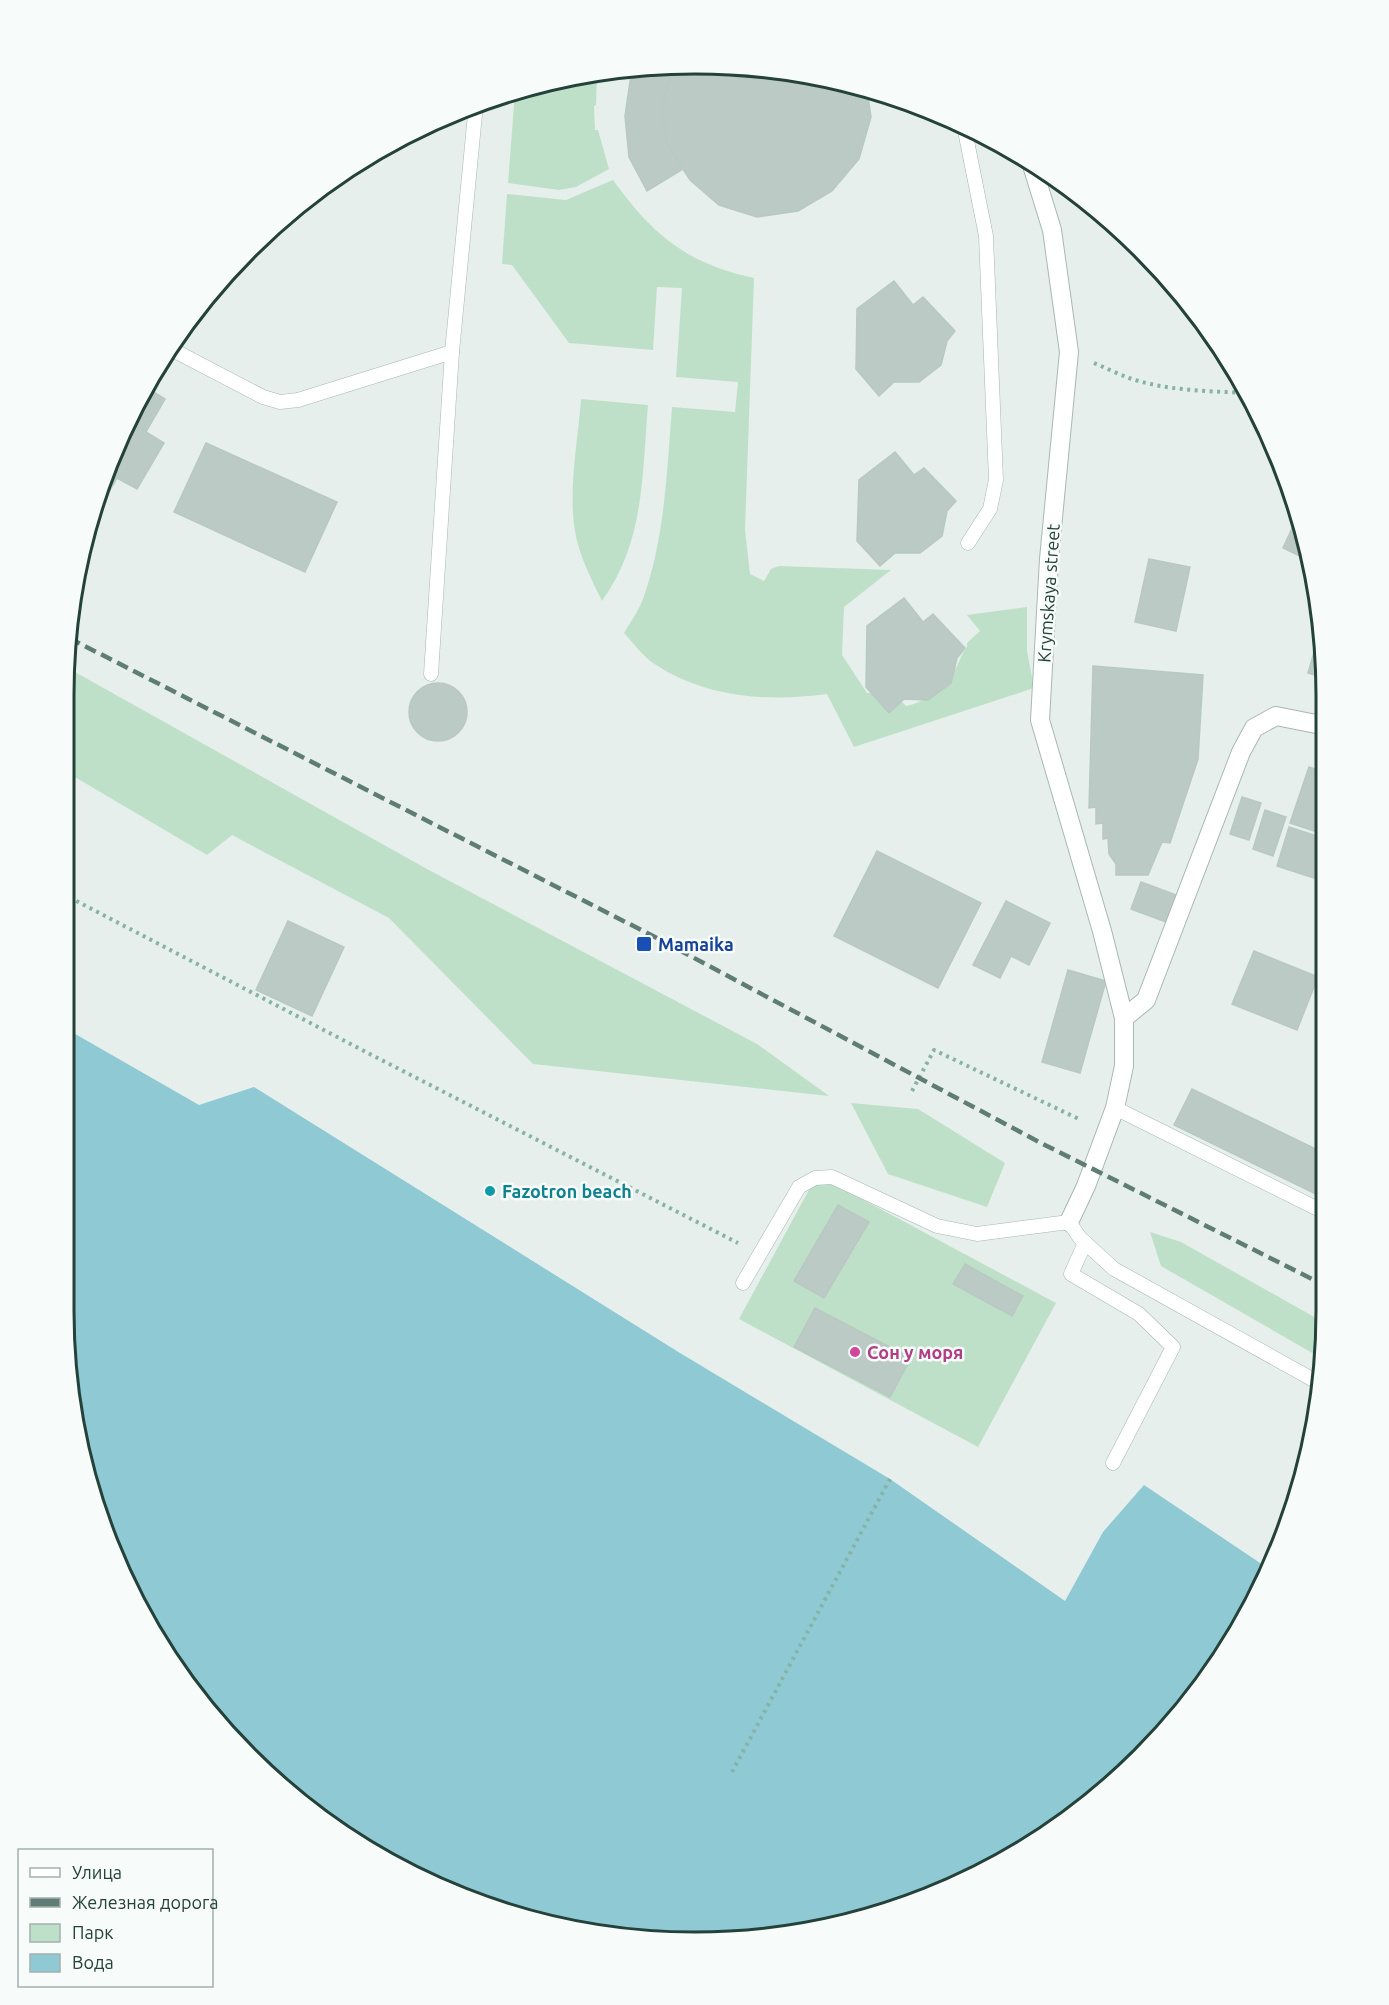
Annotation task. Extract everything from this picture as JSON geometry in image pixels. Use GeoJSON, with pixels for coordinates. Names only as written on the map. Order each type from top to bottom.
{"type":"FeatureCollection","features":[{"type":"Feature","properties":{"kind":"street","name":"Krymskaya street"},"geometry":{"type":"LineString","coordinates":[[1035,175],[1052,230],[1069,352],[1049,559],[1040,720],[1102,932],[1124,1018],[1124,1066],[1115,1108],[1086,1186],[1069,1222]]}},
{"type":"Feature","properties":{"kind":"street"},"geometry":{"type":"LineString","coordinates":[[1124,1018],[1146,1000],[1241,752],[1254,728],[1276,716],[1316,724]]}},
{"type":"Feature","properties":{"kind":"lane"},"geometry":{"type":"LineString","coordinates":[[431,674],[452,352],[475,114]]}},
{"type":"Feature","properties":{"kind":"lane"},"geometry":{"type":"LineString","coordinates":[[966,137],[986,236],[996,480],[990,509],[968,543]]}},
{"type":"Feature","properties":{"kind":"lane"},"geometry":{"type":"LineString","coordinates":[[176,352],[262,397],[280,402],[298,400],[452,352]]}},
{"type":"Feature","properties":{"kind":"lane"},"geometry":{"type":"LineString","coordinates":[[1115,1108],[1316,1208]]}},
{"type":"Feature","properties":{"kind":"lane"},"geometry":{"type":"LineString","coordinates":[[743,1283],[799,1187],[815,1179],[832,1178],[937,1226],[977,1234],[1069,1222],[1085,1243],[1114,1269],[1311,1379]]}},
{"type":"Feature","properties":{"kind":"lane"},"geometry":{"type":"LineString","coordinates":[[1085,1243],[1071,1274],[1139,1314],[1173,1347],[1113,1463]]}},
{"type":"Feature","properties":{"kind":"path"},"geometry":{"type":"LineString","coordinates":[[1069,352],[1130,379],[1157,386],[1236,392]]}},
{"type":"Feature","properties":{"kind":"path"},"geometry":{"type":"LineString","coordinates":[[74,900],[364,1052],[760,1254]]}},
{"type":"Feature","properties":{"kind":"path"},"geometry":{"type":"LineString","coordinates":[[912,1091],[934,1050],[1076,1118]]}},
{"type":"Feature","properties":{"kind":"path"},"geometry":{"type":"LineString","coordinates":[[732,1772],[890,1479]]}},
{"type":"Feature","properties":{"kind":"green space"},"geometry":{"type":"Polygon","coordinates":[[[597,81],[596,105],[594,106],[595,130],[598,130],[609,169],[576,187],[559,190],[508,183],[514,101],[573,85],[597,81]]]}},
{"type":"Feature","properties":{"kind":"green space"},"geometry":{"type":"Polygon","coordinates":[[[613,180],[642,216],[673,244],[709,264],[754,278],[745,530],[750,574],[764,581],[771,569],[779,566],[891,570],[844,607],[842,655],[867,693],[879,693],[898,698],[906,706],[928,697],[952,674],[967,643],[980,631],[967,615],[1027,607],[1027,651],[1034,688],[854,747],[827,694],[759,697],[737,695],[694,684],[653,663],[624,633],[642,601],[657,550],[664,503],[672,407],[735,412],[738,382],[676,377],[682,288],[657,287],[653,350],[569,343],[512,265],[502,264],[507,194],[566,200],[613,180]]]}},
{"type":"Feature","properties":{"kind":"green space"},"geometry":{"type":"Polygon","coordinates":[[[581,399],[648,405],[642,482],[634,531],[616,578],[602,601],[579,549],[573,515],[573,482],[581,399]]]}},
{"type":"Feature","properties":{"kind":"green space"},"geometry":{"type":"Polygon","coordinates":[[[75,672],[427,869],[757,1044],[829,1096],[533,1064],[389,918],[232,835],[207,855],[74,776],[75,672]]]}},
{"type":"Feature","properties":{"kind":"green space"},"geometry":{"type":"Polygon","coordinates":[[[851,1103],[918,1109],[1005,1163],[987,1207],[888,1174],[851,1103]]]}},
{"type":"Feature","properties":{"kind":"green space"},"geometry":{"type":"Polygon","coordinates":[[[817,1175],[1056,1303],[978,1447],[739,1319],[817,1175]]]}},
{"type":"Feature","properties":{"kind":"green space"},"geometry":{"type":"Polygon","coordinates":[[[1150,1232],[1181,1242],[1316,1318],[1314,1354],[1161,1266],[1150,1232]]]}},
{"type":"Feature","properties":{"kind":"water"},"geometry":{"type":"Polygon","coordinates":[[[74,1033],[199,1105],[254,1087],[680,1353],[890,1479],[1065,1601],[1103,1532],[1144,1485],[1261,1564],[1232,1621],[1211,1656],[1161,1720],[1134,1750],[1073,1803],[1040,1827],[1005,1848],[932,1884],[894,1899],[816,1920],[735,1930],[694,1932],[654,1930],[573,1920],[495,1899],[457,1884],[384,1848],[349,1827],[316,1803],[255,1750],[202,1689],[178,1656],[138,1585],[121,1548],[106,1510],[85,1432],[75,1351],[74,1033]]]}},
{"type":"Feature","properties":{"kind":"building"},"geometry":{"type":"Polygon","coordinates":[[[671,75],[735,75],[816,85],[868,99],[871,117],[859,159],[832,191],[798,211],[757,217],[719,205],[690,180],[667,144],[662,106],[671,75]]]}},
{"type":"Feature","properties":{"kind":"building"},"geometry":{"type":"Polygon","coordinates":[[[671,75],[662,106],[667,144],[683,169],[647,191],[629,157],[625,116],[631,77],[671,75]]]}},
{"type":"Feature","properties":{"kind":"building"},"geometry":{"type":"Polygon","coordinates":[[[894,281],[913,305],[923,297],[955,331],[947,341],[941,365],[919,382],[894,382],[879,396],[856,369],[857,309],[894,281]]]}},
{"type":"Feature","properties":{"kind":"building"},"geometry":{"type":"Polygon","coordinates":[[[153,392],[165,399],[146,432],[164,443],[137,489],[117,478],[109,492],[121,457],[153,392]]]}},
{"type":"Feature","properties":{"kind":"building"},"geometry":{"type":"Polygon","coordinates":[[[206,443],[337,502],[305,572],[174,512],[206,443]]]}},
{"type":"Feature","properties":{"kind":"building"},"geometry":{"type":"Polygon","coordinates":[[[895,452],[914,475],[924,468],[956,501],[947,511],[942,536],[920,553],[895,553],[880,566],[857,541],[859,480],[895,452]]]}},
{"type":"Feature","properties":{"kind":"building"},"geometry":{"type":"Polygon","coordinates":[[[1292,528],[1300,556],[1283,548],[1292,528]]]}},
{"type":"Feature","properties":{"kind":"building"},"geometry":{"type":"Polygon","coordinates":[[[1149,559],[1190,567],[1176,631],[1135,622],[1149,559]]]}},
{"type":"Feature","properties":{"kind":"building"},"geometry":{"type":"Polygon","coordinates":[[[904,598],[923,622],[933,614],[965,648],[957,658],[951,683],[928,700],[904,699],[889,713],[866,687],[867,626],[904,598]]]}},
{"type":"Feature","properties":{"kind":"building"},"geometry":{"type":"Polygon","coordinates":[[[1314,653],[1315,675],[1308,673],[1314,653]]]}},
{"type":"Feature","properties":{"kind":"building"},"geometry":{"type":"Polygon","coordinates":[[[1093,666],[1203,675],[1198,759],[1170,843],[1162,842],[1148,875],[1116,875],[1116,864],[1109,854],[1108,838],[1103,839],[1103,823],[1096,824],[1096,807],[1089,808],[1093,666]]]}},
{"type":"Feature","properties":{"kind":"building"},"geometry":{"type":"Polygon","coordinates":[[[432,683],[444,683],[454,687],[463,696],[467,718],[459,733],[444,741],[432,741],[422,737],[413,728],[409,718],[409,706],[413,696],[422,687],[432,683]]]}},
{"type":"Feature","properties":{"kind":"building"},"geometry":{"type":"Polygon","coordinates":[[[1309,767],[1316,769],[1316,832],[1290,823],[1309,767]]]}},
{"type":"Feature","properties":{"kind":"building"},"geometry":{"type":"Polygon","coordinates":[[[1242,797],[1261,803],[1249,840],[1230,834],[1242,797]]]}},
{"type":"Feature","properties":{"kind":"building"},"geometry":{"type":"Polygon","coordinates":[[[1265,810],[1286,817],[1273,856],[1253,849],[1265,810]]]}},
{"type":"Feature","properties":{"kind":"building"},"geometry":{"type":"Polygon","coordinates":[[[1289,827],[1316,836],[1316,879],[1277,866],[1289,827]]]}},
{"type":"Feature","properties":{"kind":"building"},"geometry":{"type":"Polygon","coordinates":[[[877,851],[981,903],[938,988],[834,936],[877,851]]]}},
{"type":"Feature","properties":{"kind":"building"},"geometry":{"type":"Polygon","coordinates":[[[1141,882],[1176,895],[1166,922],[1131,909],[1141,882]]]}},
{"type":"Feature","properties":{"kind":"building"},"geometry":{"type":"Polygon","coordinates":[[[1006,901],[1050,923],[1029,965],[1011,956],[1000,978],[973,965],[1006,901]]]}},
{"type":"Feature","properties":{"kind":"building"},"geometry":{"type":"Polygon","coordinates":[[[288,921],[344,947],[312,1016],[256,990],[288,921]]]}},
{"type":"Feature","properties":{"kind":"building"},"geometry":{"type":"Polygon","coordinates":[[[1254,951],[1316,976],[1316,982],[1297,1030],[1232,1004],[1254,951]]]}},
{"type":"Feature","properties":{"kind":"building"},"geometry":{"type":"Polygon","coordinates":[[[1068,970],[1106,981],[1080,1073],[1042,1062],[1068,970]]]}},
{"type":"Feature","properties":{"kind":"building"},"geometry":{"type":"Polygon","coordinates":[[[1192,1089],[1316,1149],[1316,1194],[1174,1125],[1192,1089]]]}},
{"type":"Feature","properties":{"kind":"building"},"geometry":{"type":"Polygon","coordinates":[[[838,1205],[869,1222],[824,1298],[794,1281],[838,1205]]]}},
{"type":"Feature","properties":{"kind":"building"},"geometry":{"type":"Polygon","coordinates":[[[965,1264],[1023,1296],[1012,1316],[953,1284],[965,1264]]]}},
{"type":"Feature","properties":{"kind":"building"},"geometry":{"type":"Polygon","coordinates":[[[815,1308],[911,1358],[890,1397],[794,1347],[815,1308]]]}},
{"type":"Feature","properties":{"kind":"railway"},"geometry":{"type":"LineString","coordinates":[[76,642],[651,935],[1041,1143],[1316,1281]]}},
{"type":"Feature","properties":{"kind":"place","name":"Mamaika"},"geometry":{"type":"Point","coordinates":[644,944]}},
{"type":"Feature","properties":{"kind":"place","name":"Fazotron beach"},"geometry":{"type":"Point","coordinates":[490,1191]}},
{"type":"Feature","properties":{"kind":"place","name":"Сон у моря"},"geometry":{"type":"Point","coordinates":[855,1352]}}]}
